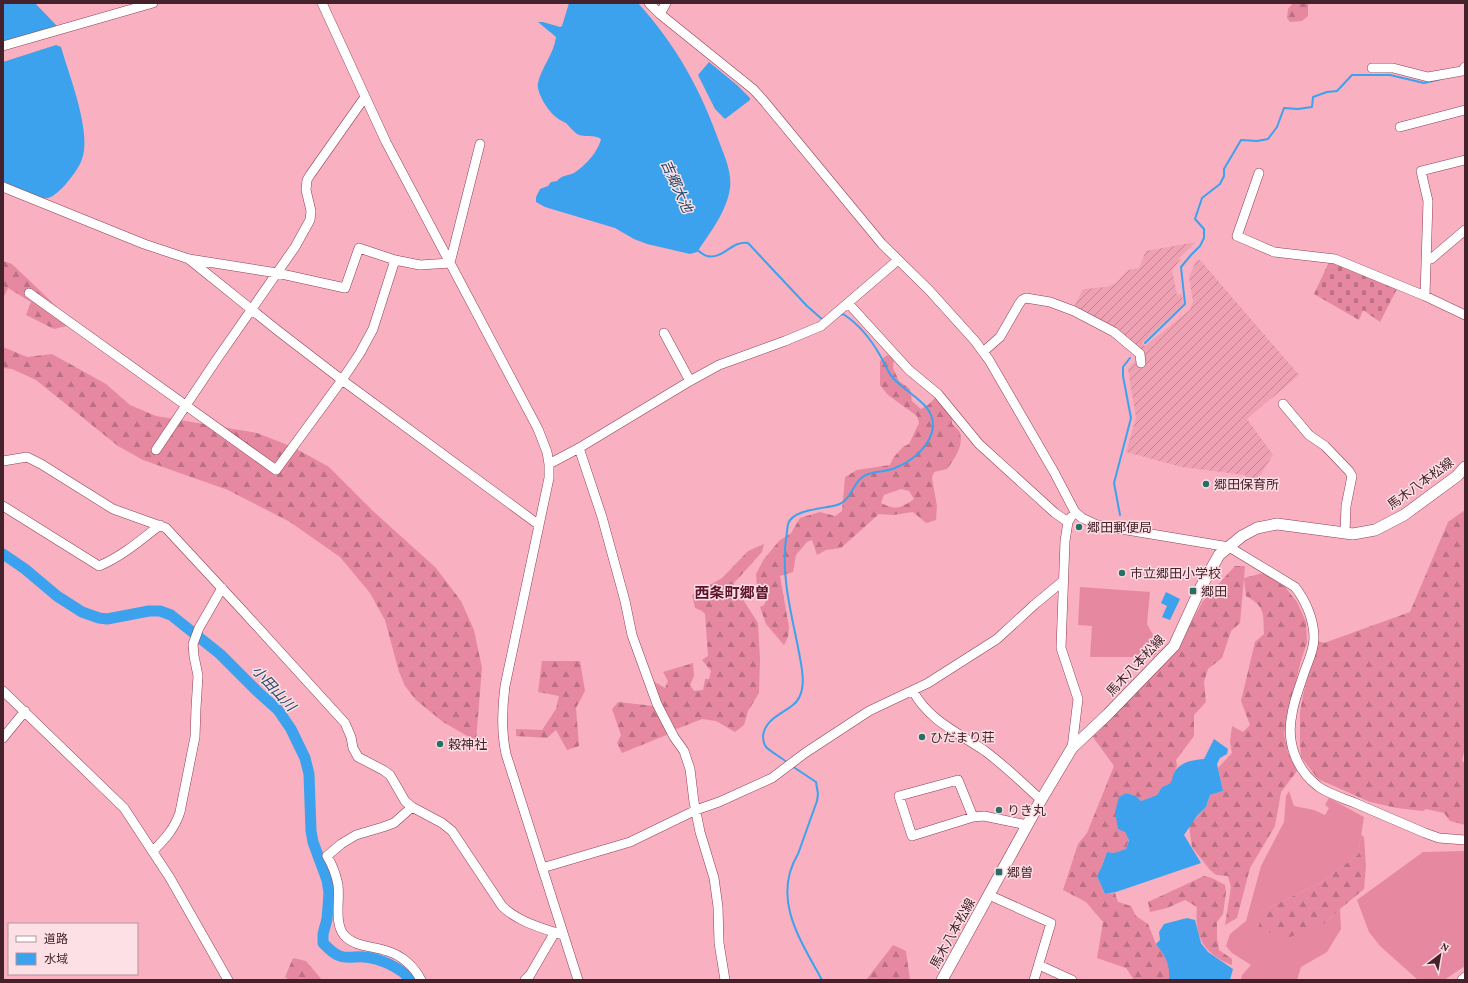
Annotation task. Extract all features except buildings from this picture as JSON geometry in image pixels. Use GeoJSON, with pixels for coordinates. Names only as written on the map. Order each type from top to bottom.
{"type":"FeatureCollection","features":[{"type":"Feature","properties":{"kind":"main road","name":"馬木八本松線"},"geometry":{"type":"LineString","coordinates":[[942,980],[1041,800],[1072,748],[1108,714],[1174,646],[1201,587],[1219,555],[1242,536],[1257,528],[1277,524],[1353,534],[1375,530],[1404,515],[1457,476],[1465,467]]}},
{"type":"Feature","properties":{"kind":"street"},"geometry":{"type":"LineString","coordinates":[[3,46],[139,5],[153,3]]}},
{"type":"Feature","properties":{"kind":"street"},"geometry":{"type":"LineString","coordinates":[[322,3],[386,142],[538,429],[547,452],[549,478],[505,686],[502,709],[502,737],[542,868],[559,934],[578,980]]}},
{"type":"Feature","properties":{"kind":"street"},"geometry":{"type":"LineString","coordinates":[[649,3],[660,14],[753,89],[863,222],[898,260],[944,305],[976,341],[989,360],[1050,465],[1075,512],[1082,518],[1097,525],[1229,547],[1295,587],[1302,595],[1312,621],[1314,642],[1292,715],[1291,728],[1292,746],[1296,758],[1305,774],[1321,788],[1425,834],[1439,838],[1465,840]]}},
{"type":"Feature","properties":{"kind":"street"},"geometry":{"type":"LineString","coordinates":[[660,14],[666,3]]}},
{"type":"Feature","properties":{"kind":"street"},"geometry":{"type":"LineString","coordinates":[[1372,68],[1393,68],[1428,77],[1462,71],[1465,67]]}},
{"type":"Feature","properties":{"kind":"street"},"geometry":{"type":"LineString","coordinates":[[156,450],[186,404],[295,247],[310,220],[311,211],[306,190],[310,175],[365,97]]}},
{"type":"Feature","properties":{"kind":"street"},"geometry":{"type":"LineString","coordinates":[[1400,127],[1465,110]]}},
{"type":"Feature","properties":{"kind":"street"},"geometry":{"type":"LineString","coordinates":[[450,263],[480,144]]}},
{"type":"Feature","properties":{"kind":"street"},"geometry":{"type":"LineString","coordinates":[[1425,296],[1428,201],[1421,171],[1465,160]]}},
{"type":"Feature","properties":{"kind":"street"},"geometry":{"type":"LineString","coordinates":[[1259,173],[1237,236],[1274,252],[1335,259],[1425,296],[1465,315]]}},
{"type":"Feature","properties":{"kind":"street"},"geometry":{"type":"LineString","coordinates":[[3,187],[144,244],[189,258],[277,273],[345,288],[359,248],[395,260],[420,265],[450,263]]}},
{"type":"Feature","properties":{"kind":"street"},"geometry":{"type":"LineString","coordinates":[[1427,260],[1431,259],[1465,230]]}},
{"type":"Feature","properties":{"kind":"street"},"geometry":{"type":"LineString","coordinates":[[189,258],[251,310],[342,380],[540,525]]}},
{"type":"Feature","properties":{"kind":"street"},"geometry":{"type":"LineString","coordinates":[[30,293],[276,470],[360,353],[373,329],[395,260]]}},
{"type":"Feature","properties":{"kind":"street"},"geometry":{"type":"LineString","coordinates":[[549,464],[579,448],[719,365],[821,326],[898,260]]}},
{"type":"Feature","properties":{"kind":"street"},"geometry":{"type":"LineString","coordinates":[[983,352],[1000,337],[1018,304],[1026,298],[1050,302],[1094,320],[1114,332],[1134,348],[1140,354],[1141,363]]}},
{"type":"Feature","properties":{"kind":"street"},"geometry":{"type":"LineString","coordinates":[[848,303],[909,370],[938,394],[979,444],[1055,513],[1068,522]]}},
{"type":"Feature","properties":{"kind":"street"},"geometry":{"type":"LineString","coordinates":[[664,333],[690,381]]}},
{"type":"Feature","properties":{"kind":"street"},"geometry":{"type":"LineString","coordinates":[[1283,404],[1309,435],[1325,446],[1352,476],[1346,506],[1345,533]]}},
{"type":"Feature","properties":{"kind":"street"},"geometry":{"type":"LineString","coordinates":[[579,448],[602,517],[625,601],[632,635],[657,704],[684,751],[690,769],[700,832],[714,878],[718,906],[719,943],[725,980]]}},
{"type":"Feature","properties":{"kind":"street"},"geometry":{"type":"LineString","coordinates":[[3,462],[27,457],[41,464],[113,509],[166,528],[345,724],[358,757],[372,763],[390,775],[405,801],[412,807],[442,823],[452,831],[502,906],[522,921],[559,934]]}},
{"type":"Feature","properties":{"kind":"street"},"geometry":{"type":"LineString","coordinates":[[3,506],[99,566],[108,563],[160,525]]}},
{"type":"Feature","properties":{"kind":"street"},"geometry":{"type":"LineString","coordinates":[[1072,748],[1078,699],[1062,648],[1065,541],[1068,522],[1075,512]]}},
{"type":"Feature","properties":{"kind":"street"},"geometry":{"type":"LineString","coordinates":[[542,868],[630,842],[696,810],[719,802],[772,778],[869,711],[928,683],[997,639],[1063,581]]}},
{"type":"Feature","properties":{"kind":"street"},"geometry":{"type":"LineString","coordinates":[[153,851],[170,834],[178,821],[195,738],[198,676],[193,644],[199,628],[222,588]]}},
{"type":"Feature","properties":{"kind":"street"},"geometry":{"type":"LineString","coordinates":[[3,691],[124,808],[153,851],[225,978]]}},
{"type":"Feature","properties":{"kind":"street"},"geometry":{"type":"LineString","coordinates":[[913,691],[918,701],[946,727],[984,751],[1015,776],[1041,800]]}},
{"type":"Feature","properties":{"kind":"street"},"geometry":{"type":"LineString","coordinates":[[3,738],[25,711]]}},
{"type":"Feature","properties":{"kind":"street"},"geometry":{"type":"LineString","coordinates":[[973,817],[958,780],[899,796],[912,836],[973,817],[984,816],[1027,826]]}},
{"type":"Feature","properties":{"kind":"street"},"geometry":{"type":"LineString","coordinates":[[412,807],[394,823],[356,834],[340,844],[327,856],[334,868],[338,886],[338,923],[341,931],[346,937],[359,945],[386,950],[398,955],[412,967],[421,980]]}},
{"type":"Feature","properties":{"kind":"street"},"geometry":{"type":"LineString","coordinates":[[989,895],[1051,924],[1034,980]]}},
{"type":"Feature","properties":{"kind":"street"},"geometry":{"type":"LineString","coordinates":[[525,980],[559,934]]}},
{"type":"Feature","properties":{"kind":"street"},"geometry":{"type":"LineString","coordinates":[[1039,965],[1072,980]]}},
{"type":"Feature","properties":{"kind":"street"},"geometry":{"type":"LineString","coordinates":[[1462,980],[1465,977]]}},
{"type":"Feature","properties":{"kind":"shaded area"},"geometry":{"type":"Polygon","coordinates":[[[1196,242],[1179,258],[1180,260],[1172,270],[1177,295],[1182,294],[1183,304],[1142,343],[1145,346],[1190,310],[1193,301],[1189,277],[1196,261],[1200,260],[1299,375],[1247,419],[1273,455],[1252,488],[1245,475],[1182,467],[1126,452],[1136,418],[1128,369],[1136,360],[1137,356],[1102,329],[1071,315],[1083,289],[1107,287],[1116,283],[1128,270],[1139,268],[1146,251],[1196,242]]]}},
{"type":"Feature","properties":{"kind":"green space"},"geometry":{"type":"Polygon","coordinates":[[[1293,3],[1308,3],[1308,16],[1302,21],[1290,22],[1287,18],[1288,9],[1293,3]]]}},
{"type":"Feature","properties":{"kind":"green space"},"geometry":{"type":"Polygon","coordinates":[[[1330,260],[1398,287],[1380,322],[1363,310],[1359,320],[1314,294],[1330,260]]]}},
{"type":"Feature","properties":{"kind":"green space"},"geometry":{"type":"Polygon","coordinates":[[[3,261],[12,264],[57,307],[67,326],[54,329],[26,315],[31,302],[8,288],[3,298],[3,261]]]}},
{"type":"Feature","properties":{"kind":"green space"},"geometry":{"type":"Polygon","coordinates":[[[3,347],[27,357],[52,354],[106,384],[130,405],[156,416],[257,433],[293,447],[329,467],[373,511],[436,568],[461,601],[474,630],[482,668],[476,741],[443,722],[416,700],[405,686],[399,672],[385,620],[370,593],[340,557],[290,522],[228,490],[143,460],[118,446],[36,380],[12,369],[3,368],[3,347]]]}},
{"type":"Feature","properties":{"kind":"green space"},"geometry":{"type":"Polygon","coordinates":[[[887,355],[894,358],[893,368],[899,381],[910,389],[912,401],[921,409],[928,405],[936,397],[952,414],[952,424],[960,433],[961,443],[953,461],[947,469],[934,472],[932,478],[937,506],[936,520],[926,523],[913,512],[893,515],[879,514],[841,548],[826,550],[817,555],[812,540],[807,542],[796,555],[793,572],[780,576],[789,627],[788,637],[784,645],[766,624],[760,607],[764,605],[768,597],[764,591],[757,586],[756,574],[764,559],[779,541],[791,533],[800,518],[820,512],[835,516],[842,511],[845,477],[857,470],[890,465],[893,458],[903,447],[909,444],[919,423],[917,416],[888,395],[880,385],[880,361],[887,355]],[[901,489],[884,495],[881,503],[895,508],[905,505],[914,499],[909,491],[901,489]]]}},
{"type":"Feature","properties":{"kind":"green space"},"geometry":{"type":"Polygon","coordinates":[[[1465,510],[1465,748],[1462,761],[1465,763],[1465,825],[1450,821],[1444,813],[1426,809],[1423,811],[1397,808],[1370,802],[1318,779],[1301,757],[1300,712],[1303,695],[1318,641],[1324,643],[1410,612],[1448,522],[1465,510]]]}},
{"type":"Feature","properties":{"kind":"green space"},"geometry":{"type":"Polygon","coordinates":[[[764,544],[762,552],[734,583],[732,593],[742,598],[758,623],[760,659],[759,693],[748,711],[744,725],[735,732],[716,721],[702,719],[674,730],[659,701],[653,681],[665,688],[668,681],[663,672],[693,663],[694,676],[690,685],[694,691],[703,690],[705,679],[709,679],[711,671],[702,660],[708,656],[705,614],[695,608],[692,595],[722,578],[748,551],[764,544]]]}},
{"type":"Feature","properties":{"kind":"green space"},"geometry":{"type":"Polygon","coordinates":[[[1235,566],[1245,566],[1244,578],[1263,573],[1285,587],[1297,602],[1306,622],[1307,642],[1300,664],[1284,734],[1288,752],[1297,771],[1281,792],[1275,826],[1250,868],[1237,918],[1225,925],[1231,887],[1228,876],[1216,875],[1210,870],[1192,847],[1189,826],[1206,807],[1210,795],[1223,791],[1218,768],[1232,753],[1230,742],[1232,726],[1243,732],[1250,725],[1241,701],[1255,642],[1264,634],[1264,621],[1260,608],[1246,596],[1244,579],[1240,623],[1231,631],[1222,658],[1208,669],[1204,682],[1206,702],[1194,715],[1194,736],[1176,760],[1177,766],[1171,783],[1162,787],[1157,795],[1141,801],[1136,796],[1126,793],[1119,797],[1125,832],[1129,839],[1126,849],[1114,853],[1107,852],[1097,876],[1105,894],[1115,893],[1118,902],[1131,906],[1136,916],[1148,924],[1156,944],[1166,956],[1170,969],[1169,980],[1134,980],[1126,968],[1097,958],[1103,922],[1086,902],[1063,890],[1078,844],[1087,833],[1114,766],[1093,737],[1174,654],[1203,601],[1235,566]]]}},
{"type":"Feature","properties":{"kind":"green space"},"geometry":{"type":"Polygon","coordinates":[[[1080,587],[1150,592],[1147,624],[1161,649],[1153,657],[1090,657],[1092,626],[1078,625],[1080,587]]]}},
{"type":"Feature","properties":{"kind":"green space"},"geometry":{"type":"Polygon","coordinates":[[[542,661],[580,661],[585,691],[576,708],[579,746],[567,750],[556,730],[547,738],[516,736],[516,729],[542,730],[556,709],[559,696],[538,692],[542,661]]]}},
{"type":"Feature","properties":{"kind":"green space"},"geometry":{"type":"Polygon","coordinates":[[[618,702],[654,706],[669,734],[622,753],[617,743],[621,735],[612,709],[618,702]]]}},
{"type":"Feature","properties":{"kind":"green space"},"geometry":{"type":"Polygon","coordinates":[[[1289,791],[1294,806],[1314,810],[1325,815],[1329,808],[1325,805],[1329,798],[1364,817],[1358,855],[1320,883],[1262,911],[1324,924],[1340,909],[1341,929],[1327,952],[1301,967],[1297,980],[1241,980],[1242,975],[1251,965],[1232,953],[1226,946],[1230,934],[1246,921],[1261,866],[1284,822],[1286,796],[1289,791]]]}},
{"type":"Feature","properties":{"kind":"green space"},"geometry":{"type":"Polygon","coordinates":[[[1361,835],[1364,837],[1366,867],[1364,889],[1324,924],[1290,937],[1258,930],[1262,911],[1320,883],[1358,855],[1361,835]]]}},
{"type":"Feature","properties":{"kind":"green space"},"geometry":{"type":"Polygon","coordinates":[[[1465,851],[1465,966],[1444,980],[1418,980],[1380,946],[1369,932],[1357,900],[1423,852],[1465,851]]]}},
{"type":"Feature","properties":{"kind":"green space"},"geometry":{"type":"Polygon","coordinates":[[[1204,876],[1212,878],[1225,885],[1226,892],[1223,914],[1217,922],[1217,938],[1219,950],[1232,959],[1232,965],[1214,956],[1203,943],[1199,936],[1197,927],[1197,907],[1185,900],[1167,908],[1150,912],[1148,902],[1204,876]]]}},
{"type":"Feature","properties":{"kind":"green space"},"geometry":{"type":"Polygon","coordinates":[[[893,945],[906,951],[910,980],[866,980],[893,945]]]}},
{"type":"Feature","properties":{"kind":"green space"},"geometry":{"type":"Polygon","coordinates":[[[293,958],[306,961],[322,980],[289,980],[285,977],[293,958]]]}},
{"type":"Feature","properties":{"kind":"water"},"geometry":{"type":"Polygon","coordinates":[[[3,3],[35,3],[56,25],[56,29],[3,47],[3,3]]]}},
{"type":"Feature","properties":{"kind":"water","name":"吉郷大池"},"geometry":{"type":"Polygon","coordinates":[[[569,3],[638,3],[652,19],[676,52],[696,87],[713,124],[728,165],[730,182],[728,197],[722,213],[697,252],[690,254],[647,244],[634,239],[615,228],[545,207],[536,202],[536,197],[540,189],[548,186],[551,182],[557,181],[574,173],[587,163],[597,149],[601,139],[577,134],[566,123],[558,119],[546,106],[538,87],[540,77],[553,49],[556,37],[538,22],[560,27],[562,26],[569,3]]]}},
{"type":"Feature","properties":{"kind":"water"},"geometry":{"type":"Polygon","coordinates":[[[56,45],[61,47],[74,88],[82,119],[84,148],[81,162],[70,179],[51,197],[43,198],[25,193],[3,181],[3,62],[56,45]]]}},
{"type":"Feature","properties":{"kind":"water"},"geometry":{"type":"Polygon","coordinates":[[[709,62],[750,98],[750,100],[725,119],[715,109],[698,75],[709,62]]]}},
{"type":"Feature","properties":{"kind":"water"},"geometry":{"type":"Polygon","coordinates":[[[1166,592],[1180,599],[1170,620],[1162,617],[1167,606],[1161,603],[1166,592]]]}},
{"type":"Feature","properties":{"kind":"water"},"geometry":{"type":"Polygon","coordinates":[[[1214,739],[1228,749],[1227,754],[1220,758],[1217,764],[1223,791],[1210,795],[1206,807],[1197,816],[1184,835],[1201,863],[1116,892],[1105,894],[1097,876],[1107,852],[1114,853],[1126,849],[1129,840],[1125,832],[1118,829],[1115,812],[1119,797],[1126,793],[1136,796],[1141,801],[1157,795],[1162,787],[1171,783],[1174,772],[1181,765],[1204,759],[1214,739]]]}},
{"type":"Feature","properties":{"kind":"water"},"geometry":{"type":"Polygon","coordinates":[[[1187,918],[1195,920],[1201,943],[1208,952],[1233,969],[1230,980],[1169,980],[1167,960],[1156,944],[1160,940],[1159,932],[1164,924],[1187,918]]]}},
{"type":"Feature","properties":{"kind":"waterway"},"geometry":{"type":"LineString","coordinates":[[1145,343],[1185,304],[1181,267],[1200,246],[1204,238],[1204,229],[1195,219],[1202,198],[1220,184],[1224,176],[1224,169],[1241,140],[1257,141],[1268,139],[1277,127],[1284,108],[1298,109],[1312,107],[1313,97],[1327,92],[1337,91],[1352,75],[1390,75],[1424,83],[1441,79]]}},
{"type":"Feature","properties":{"kind":"waterway"},"geometry":{"type":"LineString","coordinates":[[696,249],[707,256],[713,256],[723,253],[737,244],[748,243],[807,306],[823,320]]}},
{"type":"Feature","properties":{"kind":"waterway"},"geometry":{"type":"LineString","coordinates":[[788,763],[766,747],[763,736],[764,730],[770,721],[796,702],[801,693],[803,684],[802,668],[786,580],[785,553],[788,524],[791,519],[802,512],[842,503],[858,481],[866,475],[892,469],[912,459],[926,444],[931,436],[933,427],[932,417],[927,408],[893,378],[874,345],[865,333],[849,318],[843,314],[840,315]]}},
{"type":"Feature","properties":{"kind":"waterway"},"geometry":{"type":"LineString","coordinates":[[1120,515],[1114,483],[1131,418],[1123,376],[1123,367],[1130,358]]}},
{"type":"Feature","properties":{"kind":"waterway","name":"小田山川"},"geometry":{"type":"LineString","coordinates":[[3,554],[25,569],[57,596],[82,612],[107,619],[149,611],[160,611],[171,615],[220,654],[278,710],[291,729],[305,758],[309,774],[311,831],[313,842],[327,880],[329,893],[323,943],[337,955],[343,957],[364,957],[377,959],[402,971],[411,980]]}},
{"type":"Feature","properties":{"kind":"waterway"},"geometry":{"type":"LineString","coordinates":[[792,766],[816,782],[818,794],[817,801],[798,854],[790,871],[787,887],[788,903],[798,935],[822,980]]}},
{"type":"Feature","properties":{"kind":"place","name":"郷田保育所"},"geometry":{"type":"Point","coordinates":[1206,484]}},
{"type":"Feature","properties":{"kind":"place","name":"郷田郵便局"},"geometry":{"type":"Point","coordinates":[1079,527]}},
{"type":"Feature","properties":{"kind":"place","name":"市立郷田小学校"},"geometry":{"type":"Point","coordinates":[1122,573]}},
{"type":"Feature","properties":{"kind":"place","name":"郷田"},"geometry":{"type":"Point","coordinates":[1193,591]}},
{"type":"Feature","properties":{"kind":"place","name":"ひだまり荘"},"geometry":{"type":"Point","coordinates":[922,737]}},
{"type":"Feature","properties":{"kind":"place","name":"穀神社"},"geometry":{"type":"Point","coordinates":[440,744]}},
{"type":"Feature","properties":{"kind":"place","name":"りき丸"},"geometry":{"type":"Point","coordinates":[999,810]}},
{"type":"Feature","properties":{"kind":"place","name":"郷曽"},"geometry":{"type":"Point","coordinates":[999,872]}},
{"type":"Feature","properties":{"kind":"district","name":"西条町郷曽"},"geometry":{"type":"Point","coordinates":[732,593]}}]}
